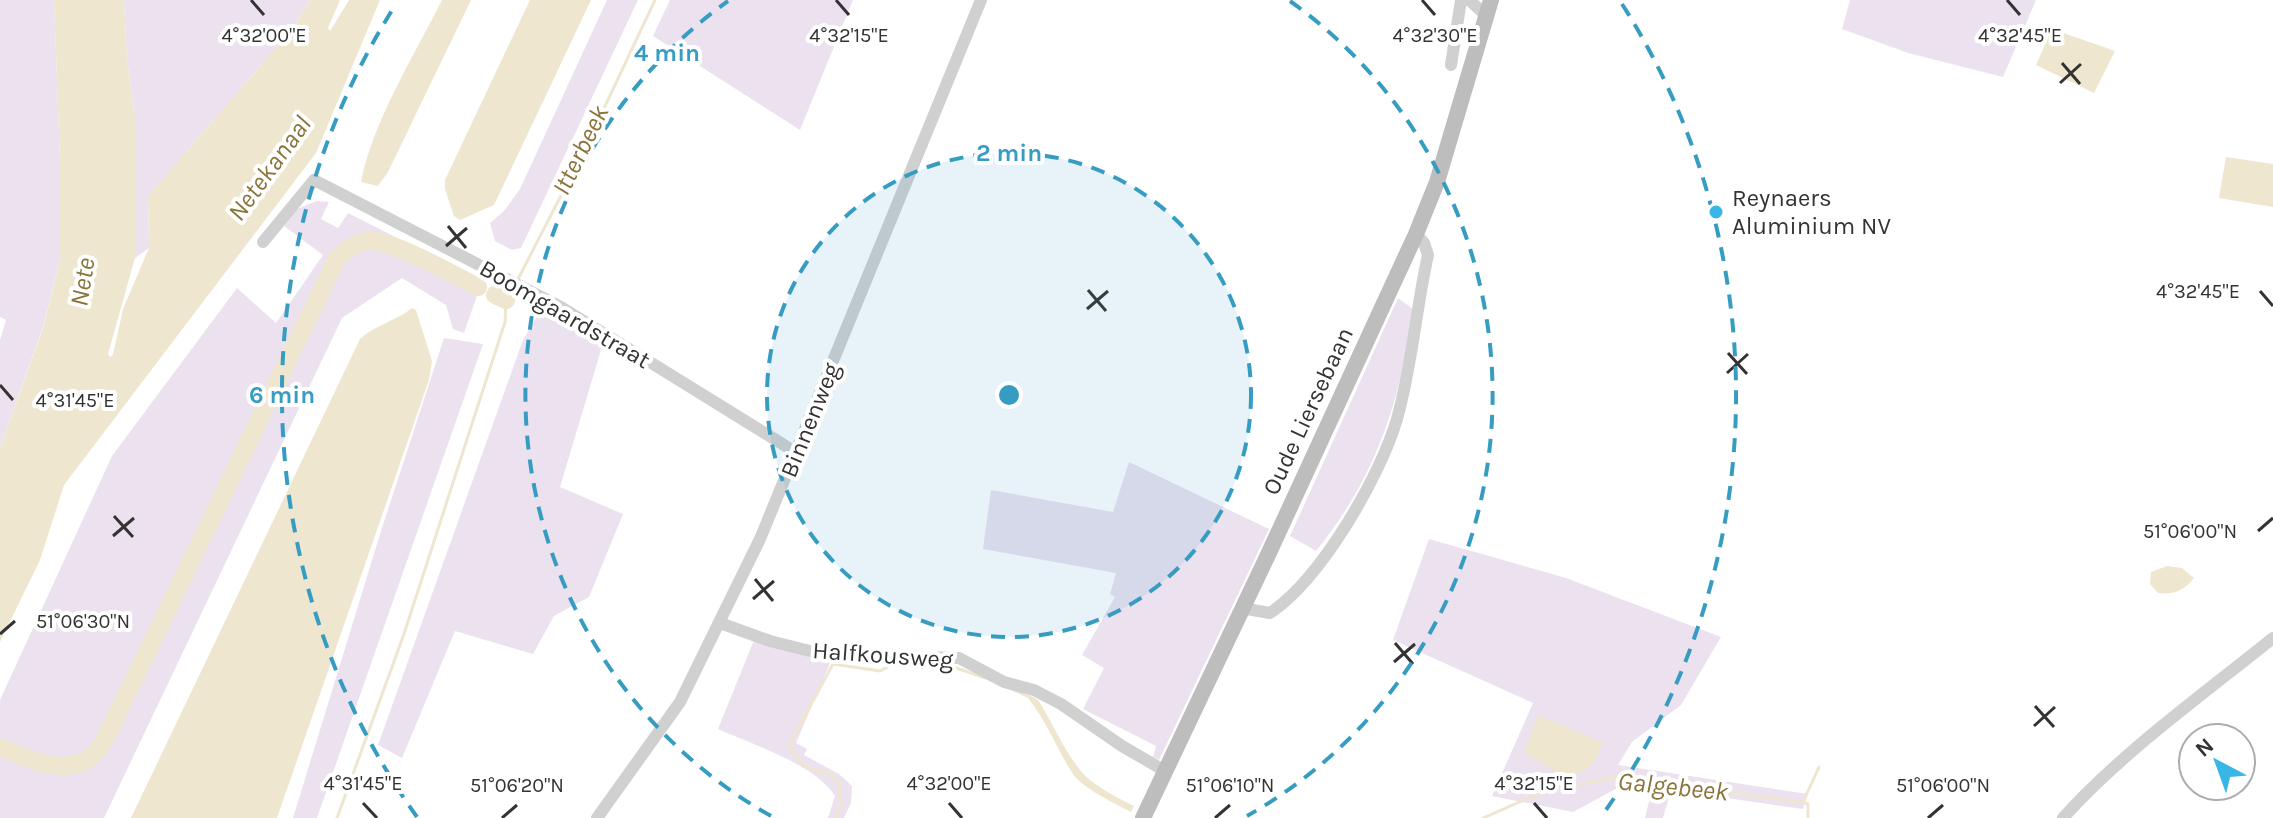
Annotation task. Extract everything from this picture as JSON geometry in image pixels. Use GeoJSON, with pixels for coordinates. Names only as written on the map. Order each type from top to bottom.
{"type":"FeatureCollection","features":[{"type":"Feature","properties":{"kind":"main road","name":"Oude Liersebaan"},"geometry":{"type":"LineString","coordinates":[[1143,818],[1416,234],[1437,182],[1489,8]]}},
{"type":"Feature","properties":{"kind":"street","name":"Binnenweg"},"geometry":{"type":"LineString","coordinates":[[597,818],[680,702],[760,539],[981,0]]}},
{"type":"Feature","properties":{"kind":"street"},"geometry":{"type":"LineString","coordinates":[[1451,65],[1461,0]]}},
{"type":"Feature","properties":{"kind":"street","name":"Oude Liersebaan"},"geometry":{"type":"LineString","coordinates":[[1469,0],[1489,8]]}},
{"type":"Feature","properties":{"kind":"street","name":"Boomgaardstraat"},"geometry":{"type":"LineString","coordinates":[[263,242],[314,180],[540,295],[797,453]]}},
{"type":"Feature","properties":{"kind":"street"},"geometry":{"type":"LineString","coordinates":[[1241,608],[1270,613],[1286,602],[1347,522],[1372,476],[1396,420],[1410,355],[1428,255],[1424,243],[1416,234]]}},
{"type":"Feature","properties":{"kind":"street","name":"Halfkousweg"},"geometry":{"type":"LineString","coordinates":[[720,623],[770,641],[822,654],[959,658],[1004,682],[1034,690],[1061,704],[1165,771]]}},
{"type":"Feature","properties":{"kind":"street"},"geometry":{"type":"LineString","coordinates":[[2063,818],[2081,798],[2149,739],[2273,638]]}},
{"type":"Feature","properties":{"kind":"shaded area"},"geometry":{"type":"Polygon","coordinates":[[[0,0],[54,0],[60,260],[43,327],[0,448],[0,340],[6,320],[0,317],[0,0]]]}},
{"type":"Feature","properties":{"kind":"shaded area"},"geometry":{"type":"Polygon","coordinates":[[[124,0],[310,0],[294,27],[148,196],[149,248],[135,258],[135,116],[127,60],[124,0]]]}},
{"type":"Feature","properties":{"kind":"shaded area"},"geometry":{"type":"Polygon","coordinates":[[[607,0],[638,0],[521,248],[512,250],[495,241],[490,223],[504,211],[520,189],[607,0]]]}},
{"type":"Feature","properties":{"kind":"shaded area"},"geometry":{"type":"Polygon","coordinates":[[[670,0],[853,0],[800,130],[653,36],[670,0]]]}},
{"type":"Feature","properties":{"kind":"shaded area"},"geometry":{"type":"Polygon","coordinates":[[[1850,0],[2036,0],[2003,77],[1908,53],[1842,29],[1850,0]]]}},
{"type":"Feature","properties":{"kind":"shaded area"},"geometry":{"type":"Polygon","coordinates":[[[316,201],[329,202],[321,219],[338,228],[348,213],[482,281],[464,333],[453,329],[446,305],[402,278],[342,318],[104,818],[0,818],[0,700],[112,456],[237,288],[276,323],[323,255],[284,226],[297,209],[316,201]]]}},
{"type":"Feature","properties":{"kind":"shaded area"},"geometry":{"type":"Polygon","coordinates":[[[1398,298],[1413,309],[1401,376],[1382,438],[1355,495],[1316,551],[1290,536],[1398,298]]]}},
{"type":"Feature","properties":{"kind":"shaded area"},"geometry":{"type":"Polygon","coordinates":[[[545,303],[604,340],[560,487],[623,514],[589,597],[554,616],[533,654],[455,631],[402,758],[378,745],[523,340],[545,303]]]}},
{"type":"Feature","properties":{"kind":"shaded area"},"geometry":{"type":"Polygon","coordinates":[[[444,338],[483,344],[317,818],[293,818],[381,531],[444,338]]]}},
{"type":"Feature","properties":{"kind":"shaded area"},"geometry":{"type":"Polygon","coordinates":[[[1129,462],[1269,529],[1159,760],[1153,757],[1156,746],[1083,709],[1104,668],[1082,655],[1115,597],[1110,594],[1116,573],[983,549],[991,490],[1113,512],[1129,462]]]}},
{"type":"Feature","properties":{"kind":"shaded area"},"geometry":{"type":"Polygon","coordinates":[[[1429,539],[1566,578],[1721,637],[1681,705],[1632,742],[1618,765],[1808,794],[1803,809],[1671,790],[1663,818],[1645,818],[1650,797],[1625,784],[1573,812],[1492,796],[1533,703],[1393,640],[1429,539]]]}},
{"type":"Feature","properties":{"kind":"shaded area"},"geometry":{"type":"Polygon","coordinates":[[[754,640],[831,661],[796,743],[807,749],[804,755],[839,774],[852,786],[851,803],[844,818],[828,818],[835,796],[813,774],[782,756],[718,729],[754,640]]]}},
{"type":"Feature","properties":{"kind":"water"},"geometry":{"type":"Polygon","coordinates":[[[54,0],[124,0],[127,60],[135,116],[135,258],[108,354],[110,357],[123,309],[149,248],[148,196],[294,27],[310,0],[340,0],[328,28],[330,31],[349,0],[380,0],[316,153],[64,485],[40,560],[0,642],[0,448],[43,328],[60,260],[54,0]]]}},
{"type":"Feature","properties":{"kind":"water"},"geometry":{"type":"Polygon","coordinates":[[[442,0],[471,0],[388,172],[378,186],[361,182],[384,113],[442,0]]]}},
{"type":"Feature","properties":{"kind":"water"},"geometry":{"type":"Polygon","coordinates":[[[530,0],[591,0],[494,205],[460,220],[454,216],[445,180],[530,0]]]}},
{"type":"Feature","properties":{"kind":"water"},"geometry":{"type":"Polygon","coordinates":[[[2052,29],[2115,51],[2094,93],[2036,65],[2052,29]]]}},
{"type":"Feature","properties":{"kind":"water"},"geometry":{"type":"Polygon","coordinates":[[[2226,157],[2273,164],[2273,207],[2219,198],[2226,157]]]}},
{"type":"Feature","properties":{"kind":"water"},"geometry":{"type":"Polygon","coordinates":[[[412,308],[416,310],[432,361],[429,380],[277,818],[131,818],[360,339],[412,308]]]}},
{"type":"Feature","properties":{"kind":"water"},"geometry":{"type":"Polygon","coordinates":[[[2167,566],[2182,568],[2194,578],[2178,591],[2158,593],[2150,584],[2151,572],[2167,566]]]}},
{"type":"Feature","properties":{"kind":"water"},"geometry":{"type":"Polygon","coordinates":[[[1029,695],[1038,700],[1081,771],[1098,786],[1134,806],[1131,812],[1077,779],[1029,695]]]}},
{"type":"Feature","properties":{"kind":"water"},"geometry":{"type":"Polygon","coordinates":[[[1538,715],[1603,743],[1592,763],[1577,773],[1561,776],[1524,752],[1538,715]]]}},
{"type":"Feature","properties":{"kind":"waterway","name":"Itterbeek"},"geometry":{"type":"LineString","coordinates":[[517,281],[583,153],[655,0]]}},
{"type":"Feature","properties":{"kind":"waterway"},"geometry":{"type":"LineString","coordinates":[[0,747],[37,762],[63,766],[87,760],[99,749],[337,258],[357,244],[376,241],[405,251],[478,287]]}},
{"type":"Feature","properties":{"kind":"waterway"},"geometry":{"type":"LineString","coordinates":[[337,818],[404,634],[505,322],[506,300],[513,288]]}},
{"type":"Feature","properties":{"kind":"waterway"},"geometry":{"type":"LineString","coordinates":[[495,295],[506,300]]}},
{"type":"Feature","properties":{"kind":"waterway","name":"Galgebeek"},"geometry":{"type":"LineString","coordinates":[[837,818],[841,803],[838,781],[829,773],[803,766],[789,745],[833,664],[880,671],[896,663],[945,664],[985,678]]}},
{"type":"Feature","properties":{"kind":"waterway","name":"Galgebeek"},"geometry":{"type":"LineString","coordinates":[[1014,690],[1029,697]]}},
{"type":"Feature","properties":{"kind":"waterway"},"geometry":{"type":"LineString","coordinates":[[1803,802],[1819,767]]}},
{"type":"Feature","properties":{"kind":"waterway","name":"Galgebeek"},"geometry":{"type":"LineString","coordinates":[[1483,818],[1556,786],[1624,776],[1803,802],[1808,804],[1808,818]]}},
{"type":"Feature","properties":{"kind":"place","name":"Reynaers Aluminium NV"},"geometry":{"type":"Point","coordinates":[1716,212]}},
{"type":"Feature","properties":{"kind":"water label","name":"Netekanaal"},"geometry":{"type":"Point","coordinates":[269,168]}},
{"type":"Feature","properties":{"kind":"water label","name":"Nete"},"geometry":{"type":"Point","coordinates":[82,282]}}]}
